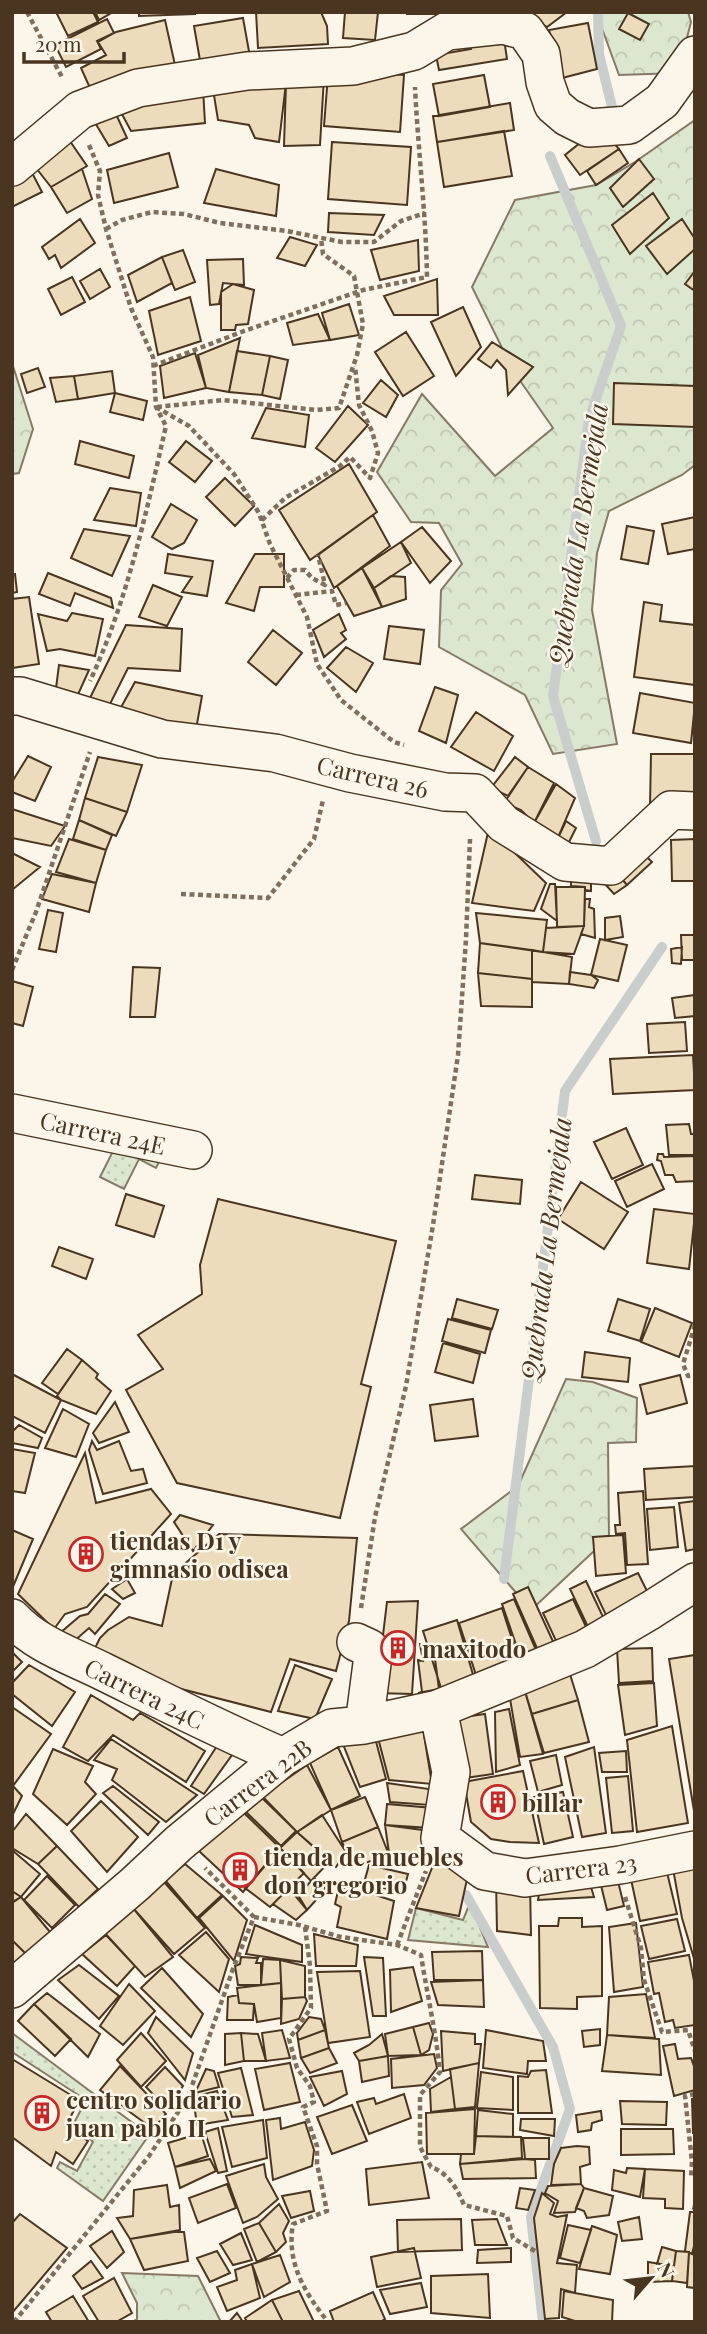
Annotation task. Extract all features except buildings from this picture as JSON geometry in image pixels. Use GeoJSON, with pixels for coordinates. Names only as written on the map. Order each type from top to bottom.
{"type":"FeatureCollection","features":[{"type":"Feature","properties":{"kind":"street"},"geometry":{"type":"LineString","coordinates":[[12,167],[80,110],[138,88],[247,71],[353,66],[414,51],[447,31],[503,25],[525,31],[541,54],[545,82],[553,105],[567,117],[589,128],[629,125],[662,101],[695,55]]}},
{"type":"Feature","properties":{"kind":"street","name":"Carrera 26"},"geometry":{"type":"LineString","coordinates":[[12,696],[20,695],[162,739],[275,753],[349,774],[445,792],[475,793]]}},
{"type":"Feature","properties":{"kind":"street"},"geometry":{"type":"LineString","coordinates":[[475,793],[504,824],[565,862],[611,866],[671,810],[695,811]]}},
{"type":"Feature","properties":{"kind":"street","name":"Carrera 24E"},"geometry":{"type":"LineString","coordinates":[[12,1113],[193,1150]]}},
{"type":"Feature","properties":{"kind":"street","name":"Carrera 22B"},"geometry":{"type":"LineString","coordinates":[[12,1989],[179,1843],[283,1757],[332,1728],[364,1725],[438,1709],[585,1649],[695,1582]]}},
{"type":"Feature","properties":{"kind":"street","name":"Carrera 24C"},"geometry":{"type":"LineString","coordinates":[[12,1618],[60,1653],[95,1667],[229,1734],[283,1757]]}},
{"type":"Feature","properties":{"kind":"street"},"geometry":{"type":"LineString","coordinates":[[356,1642],[369,1648],[373,1656],[364,1725]]}},
{"type":"Feature","properties":{"kind":"street"},"geometry":{"type":"LineString","coordinates":[[438,1709],[451,1772],[440,1838]]}},
{"type":"Feature","properties":{"kind":"street","name":"Carrera 23"},"geometry":{"type":"LineString","coordinates":[[440,1838],[485,1871],[525,1878],[620,1865],[695,1850]]}},
{"type":"Feature","properties":{"kind":"path"},"geometry":{"type":"LineString","coordinates":[[12,970],[36,912],[107,645],[133,568],[166,426],[156,407],[152,357],[131,307],[107,229],[99,195],[100,171],[84,136],[80,110],[27,12]]}},
{"type":"Feature","properties":{"kind":"path"},"geometry":{"type":"LineString","coordinates":[[153,366],[357,292],[427,277],[425,213],[418,159],[414,51]]}},
{"type":"Feature","properties":{"kind":"path"},"geometry":{"type":"LineString","coordinates":[[107,229],[122,220],[152,212],[184,214],[220,223],[342,242],[374,242],[401,221],[425,213]]}},
{"type":"Feature","properties":{"kind":"path"},"geometry":{"type":"LineString","coordinates":[[156,407],[223,400],[316,410],[339,408],[355,362],[363,324],[354,276],[323,254],[321,238]]}},
{"type":"Feature","properties":{"kind":"path"},"geometry":{"type":"LineString","coordinates":[[262,520],[285,498],[340,466],[350,457],[370,478],[377,453],[372,431],[359,405],[355,362]]}},
{"type":"Feature","properties":{"kind":"path"},"geometry":{"type":"LineString","coordinates":[[156,407],[189,426],[234,474],[262,520],[270,544],[307,617],[317,664],[341,700],[394,742],[405,746]]}},
{"type":"Feature","properties":{"kind":"path"},"geometry":{"type":"LineString","coordinates":[[287,578],[294,570],[305,570],[312,578],[325,585],[318,555]]}},
{"type":"Feature","properties":{"kind":"path"},"geometry":{"type":"LineString","coordinates":[[296,595],[332,591],[336,605],[346,603]]}},
{"type":"Feature","properties":{"kind":"path"},"geometry":{"type":"LineString","coordinates":[[356,1642],[375,1517],[406,1386],[458,1055],[469,848],[475,793]]}},
{"type":"Feature","properties":{"kind":"path"},"geometry":{"type":"LineString","coordinates":[[181,894],[268,898],[314,839]]}},
{"type":"Feature","properties":{"kind":"path"},"geometry":{"type":"LineString","coordinates":[[695,1325],[683,1364],[688,1376],[695,1375]]}},
{"type":"Feature","properties":{"kind":"path"},"geometry":{"type":"LineString","coordinates":[[397,1945],[440,1838]]}},
{"type":"Feature","properties":{"kind":"path"},"geometry":{"type":"LineString","coordinates":[[179,1843],[254,1917],[341,1937],[397,1945],[421,1955],[430,2015],[436,2032],[440,2072],[420,2095],[420,2147],[430,2167],[443,2171],[457,2188],[464,2205],[507,2216],[513,2238],[535,2251]]}},
{"type":"Feature","properties":{"kind":"path"},"geometry":{"type":"LineString","coordinates":[[620,1865],[626,1903],[641,1948],[644,1980],[662,2032],[688,2030],[695,2051]]}},
{"type":"Feature","properties":{"kind":"path"},"geometry":{"type":"LineString","coordinates":[[14,2322],[149,2156],[188,2097],[254,1917]]}},
{"type":"Feature","properties":{"kind":"path"},"geometry":{"type":"LineString","coordinates":[[305,1927],[310,1966],[310,2008],[289,2039],[297,2068],[310,2087],[314,2102],[303,2107],[317,2146],[317,2164],[327,2211],[293,2224],[291,2250],[297,2274],[312,2302],[328,2322]]}},
{"type":"Feature","properties":{"kind":"path"},"geometry":{"type":"LineString","coordinates":[[695,2094],[685,2096],[691,2176],[695,2176]]}},
{"type":"Feature","properties":{"kind":"green space"},"geometry":{"type":"Polygon","coordinates":[[[596,12],[688,12],[691,22],[678,73],[619,75],[596,12]]]}},
{"type":"Feature","properties":{"kind":"green space"},"geometry":{"type":"Polygon","coordinates":[[[695,120],[695,465],[682,475],[609,511],[597,553],[592,610],[617,744],[553,754],[525,695],[439,647],[441,590],[462,564],[439,523],[411,522],[377,472],[422,394],[495,476],[553,428],[514,372],[472,287],[515,200],[596,185],[635,162],[695,120]]]}},
{"type":"Feature","properties":{"kind":"green space"},"geometry":{"type":"Polygon","coordinates":[[[12,363],[33,429],[19,473],[12,474],[12,363]]]}},
{"type":"Feature","properties":{"kind":"green space"},"geometry":{"type":"Polygon","coordinates":[[[124,1129],[165,1150],[156,1168],[139,1159],[124,1189],[100,1177],[124,1129]]]}},
{"type":"Feature","properties":{"kind":"green space"},"geometry":{"type":"Polygon","coordinates":[[[566,1379],[593,1382],[637,1398],[636,1442],[608,1443],[609,1537],[531,1610],[461,1529],[518,1486],[566,1379]]]}},
{"type":"Feature","properties":{"kind":"green space"},"geometry":{"type":"Polygon","coordinates":[[[470,1903],[488,1947],[408,1940],[416,1908],[463,1920],[470,1903]]]}},
{"type":"Feature","properties":{"kind":"green space"},"geometry":{"type":"Polygon","coordinates":[[[12,2033],[149,2135],[103,2201],[57,2168],[60,2162],[77,2171],[93,2142],[74,2123],[86,2100],[12,2052],[12,2033]]]}},
{"type":"Feature","properties":{"kind":"green space"},"geometry":{"type":"Polygon","coordinates":[[[122,2273],[198,2276],[221,2322],[132,2322],[137,2319],[137,2303],[122,2273]]]}},
{"type":"Feature","properties":{"kind":"waterway","name":"Quebrada La Bermejala"},"geometry":{"type":"LineString","coordinates":[[598,12],[599,54],[615,119]]}},
{"type":"Feature","properties":{"kind":"waterway","name":"Quebrada La Bermejala"},"geometry":{"type":"LineString","coordinates":[[550,156],[621,326],[589,419],[553,696],[596,841]]}},
{"type":"Feature","properties":{"kind":"waterway","name":"Quebrada La Bermejala"},"geometry":{"type":"LineString","coordinates":[[504,1579],[565,1091],[662,947]]}},
{"type":"Feature","properties":{"kind":"waterway","name":"Quebrada La Bermejala"},"geometry":{"type":"LineString","coordinates":[[466,1895],[553,2047],[570,2109],[531,2217],[543,2322]]}},
{"type":"Feature","properties":{"kind":"place","name":"tiendas D1 y gimnasio odisea"},"geometry":{"type":"Point","coordinates":[86,1554]}},
{"type":"Feature","properties":{"kind":"place","name":"maxitodo"},"geometry":{"type":"Point","coordinates":[398,1648]}},
{"type":"Feature","properties":{"kind":"place","name":"billar"},"geometry":{"type":"Point","coordinates":[498,1802]}},
{"type":"Feature","properties":{"kind":"place","name":"tienda de muebles don gregorio"},"geometry":{"type":"Point","coordinates":[240,1870]}},
{"type":"Feature","properties":{"kind":"place","name":"centro solidario juan pablo II"},"geometry":{"type":"Point","coordinates":[42,2113]}}]}
